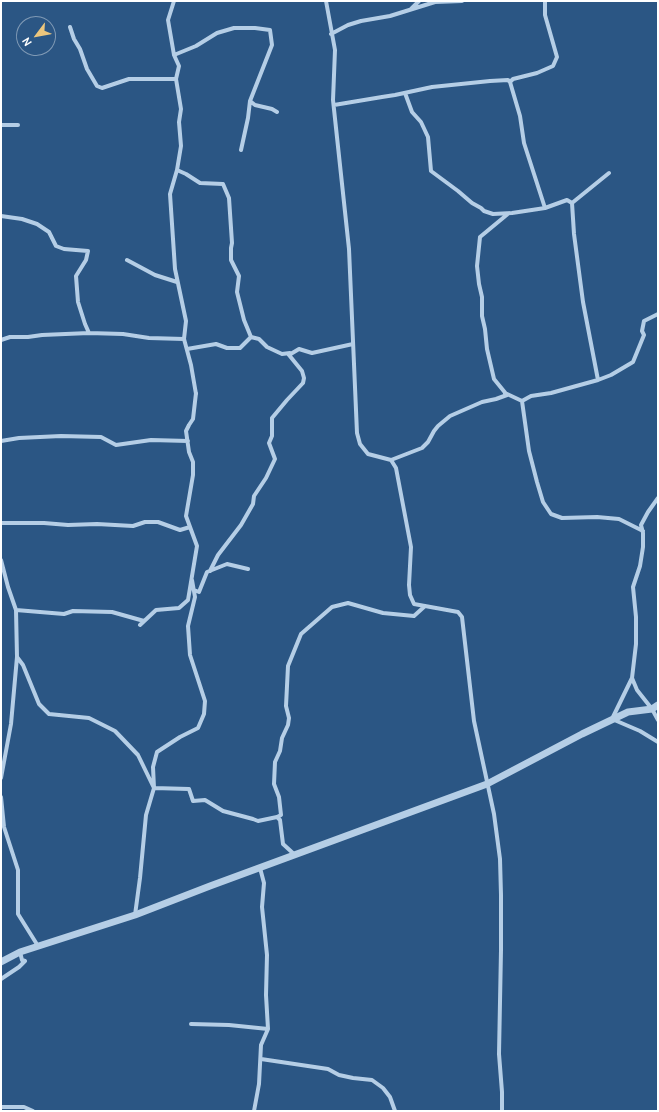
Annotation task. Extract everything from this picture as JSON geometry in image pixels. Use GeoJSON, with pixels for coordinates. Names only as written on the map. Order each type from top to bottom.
{"type":"FeatureCollection","features":[{"type":"Feature","properties":{"kind":"street"},"geometry":{"type":"LineString","coordinates":[[16,610],[64,614],[73,611],[112,612],[142,623],[156,610],[179,608],[188,600],[197,546],[186,516],[194,462],[189,452],[186,431],[188,425],[193,419],[196,392],[184,339],[186,321],[175,269],[170,194],[181,146],[179,122],[181,109],[176,79],[179,66],[174,55],[168,20],[174,1]]}},
{"type":"Feature","properties":{"kind":"street"},"geometry":{"type":"LineString","coordinates":[[326,1],[335,50],[334,105],[349,248],[357,433],[360,444],[368,454],[391,460],[422,448],[428,442],[438,426],[450,416],[482,402],[496,400],[507,395],[505,393]]}},
{"type":"Feature","properties":{"kind":"street"},"geometry":{"type":"LineString","coordinates":[[411,9],[419,1]]}},
{"type":"Feature","properties":{"kind":"street"},"geometry":{"type":"LineString","coordinates":[[331,34],[348,25],[390,16],[435,2],[462,1]]}},
{"type":"Feature","properties":{"kind":"street"},"geometry":{"type":"LineString","coordinates":[[510,82],[513,79],[537,73],[553,66],[557,57],[545,15],[545,1]]}},
{"type":"Feature","properties":{"kind":"street"},"geometry":{"type":"LineString","coordinates":[[70,27],[87,69],[96,86],[102,88],[129,79],[176,79]]}},
{"type":"Feature","properties":{"kind":"street"},"geometry":{"type":"LineString","coordinates":[[174,55],[196,46],[217,32],[234,28],[270,30],[272,45],[250,101],[241,150]]}},
{"type":"Feature","properties":{"kind":"street"},"geometry":{"type":"LineString","coordinates":[[334,105],[432,87],[490,81],[508,80],[510,82]]}},
{"type":"Feature","properties":{"kind":"street"},"geometry":{"type":"LineString","coordinates":[[510,82],[520,116],[524,142],[545,208]]}},
{"type":"Feature","properties":{"kind":"street"},"geometry":{"type":"LineString","coordinates":[[405,93],[412,112],[421,122],[428,137],[431,171],[484,211],[493,214],[509,213],[545,208],[567,200],[572,203]]}},
{"type":"Feature","properties":{"kind":"street"},"geometry":{"type":"LineString","coordinates":[[250,101],[255,105],[272,109],[277,112]]}},
{"type":"Feature","properties":{"kind":"street"},"geometry":{"type":"LineString","coordinates":[[1,125],[18,125]]}},
{"type":"Feature","properties":{"kind":"street"},"geometry":{"type":"LineString","coordinates":[[176,170],[186,174],[200,183],[223,184],[229,198],[232,243],[231,260],[239,276],[237,292],[244,320],[251,337]]}},
{"type":"Feature","properties":{"kind":"street"},"geometry":{"type":"LineString","coordinates":[[572,203],[609,173]]}},
{"type":"Feature","properties":{"kind":"street"},"geometry":{"type":"LineString","coordinates":[[572,203],[574,234],[583,302],[598,380]]}},
{"type":"Feature","properties":{"kind":"street"},"geometry":{"type":"LineString","coordinates":[[509,213],[480,237],[477,266],[487,350],[494,379],[505,393],[522,401]]}},
{"type":"Feature","properties":{"kind":"street"},"geometry":{"type":"LineString","coordinates":[[1,216],[22,219],[37,224],[49,232],[56,246],[64,249],[88,251],[86,260],[76,276],[78,302],[85,324],[90,333]]}},
{"type":"Feature","properties":{"kind":"street"},"geometry":{"type":"LineString","coordinates":[[127,260],[154,275],[177,282]]}},
{"type":"Feature","properties":{"kind":"street"},"geometry":{"type":"LineString","coordinates":[[522,401],[531,396],[552,393],[598,380],[612,375],[633,362],[644,335],[642,331],[644,321],[658,314]]}},
{"type":"Feature","properties":{"kind":"street"},"geometry":{"type":"LineString","coordinates":[[1,340],[10,337],[90,333],[123,334],[149,338],[184,339]]}},
{"type":"Feature","properties":{"kind":"street"},"geometry":{"type":"LineString","coordinates":[[251,337],[259,339],[267,347],[282,354],[292,353],[299,349],[312,353],[353,344]]}},
{"type":"Feature","properties":{"kind":"street"},"geometry":{"type":"LineString","coordinates":[[187,349],[216,344],[227,348],[240,348],[251,337]]}},
{"type":"Feature","properties":{"kind":"street"},"geometry":{"type":"LineString","coordinates":[[210,571],[218,556],[241,525],[253,504],[254,496],[266,478],[275,459],[269,443],[272,436],[272,418],[303,383],[304,378],[302,371],[289,355],[292,353]]}},
{"type":"Feature","properties":{"kind":"street"},"geometry":{"type":"LineString","coordinates":[[522,401],[529,451],[543,502],[551,514],[562,518],[598,517],[619,519],[643,531]]}},
{"type":"Feature","properties":{"kind":"street"},"geometry":{"type":"LineString","coordinates":[[1,441],[48,436],[102,437],[116,445],[151,440],[188,441]]}},
{"type":"Feature","properties":{"kind":"street"},"geometry":{"type":"LineString","coordinates":[[391,460],[396,468],[410,547],[409,585],[410,595],[414,604],[458,612],[462,617],[474,721],[494,814],[500,859],[501,950],[499,1054],[502,1111]]}},
{"type":"Feature","properties":{"kind":"street"},"geometry":{"type":"LineString","coordinates":[[612,719],[632,678],[636,644],[636,617],[633,587],[640,566],[643,546],[643,531],[641,525],[658,498]]}},
{"type":"Feature","properties":{"kind":"street"},"geometry":{"type":"LineString","coordinates":[[1,523],[133,526],[145,522],[158,522],[180,530],[190,527]]}},
{"type":"Feature","properties":{"kind":"street"},"geometry":{"type":"LineString","coordinates":[[1,560],[16,610],[17,657],[11,724],[1,778]]}},
{"type":"Feature","properties":{"kind":"street"},"geometry":{"type":"LineString","coordinates":[[194,590],[199,592],[207,572],[227,564],[248,569]]}},
{"type":"Feature","properties":{"kind":"street"},"geometry":{"type":"LineString","coordinates":[[135,915],[146,815],[154,788],[153,767],[157,752],[180,737],[198,728],[204,714],[205,701],[190,655],[188,626],[195,597],[192,580]]}},
{"type":"Feature","properties":{"kind":"street"},"geometry":{"type":"LineString","coordinates":[[154,788],[189,789],[193,801],[204,800],[223,811],[258,821],[276,818],[281,815],[279,797],[274,784],[274,762],[280,751],[282,738],[289,718],[286,706],[288,666],[301,634],[332,607],[348,603],[383,613],[414,616],[424,606]]}},
{"type":"Feature","properties":{"kind":"street"},"geometry":{"type":"LineString","coordinates":[[17,657],[23,665],[39,704],[49,714],[90,718],[115,731],[138,755],[154,788]]}},
{"type":"Feature","properties":{"kind":"street"},"geometry":{"type":"LineString","coordinates":[[632,678],[637,690],[655,707],[658,720]]}},
{"type":"Feature","properties":{"kind":"street"},"geometry":{"type":"LineString","coordinates":[[1,962],[20,952],[135,915],[487,784],[612,719],[628,712],[655,707]]}},
{"type":"Feature","properties":{"kind":"street"},"geometry":{"type":"LineString","coordinates":[[612,719],[640,731],[658,742]]}},
{"type":"Feature","properties":{"kind":"street"},"geometry":{"type":"LineString","coordinates":[[1,797],[4,827],[18,870],[18,914],[38,946]]}},
{"type":"Feature","properties":{"kind":"street"},"geometry":{"type":"LineString","coordinates":[[276,818],[280,820],[283,844],[296,855]]}},
{"type":"Feature","properties":{"kind":"street"},"geometry":{"type":"LineString","coordinates":[[254,1111],[261,1058],[261,1045],[268,1029],[266,995],[267,955],[262,907],[264,883],[260,868]]}},
{"type":"Feature","properties":{"kind":"street"},"geometry":{"type":"LineString","coordinates":[[1,979],[25,962],[22,960],[20,952]]}},
{"type":"Feature","properties":{"kind":"street"},"geometry":{"type":"LineString","coordinates":[[191,1024],[228,1025],[268,1029]]}},
{"type":"Feature","properties":{"kind":"street"},"geometry":{"type":"LineString","coordinates":[[261,1058],[328,1069],[339,1075],[372,1080],[383,1088],[390,1097],[395,1111]]}},
{"type":"Feature","properties":{"kind":"street"},"geometry":{"type":"LineString","coordinates":[[1,1107],[24,1107],[33,1111]]}}]}
